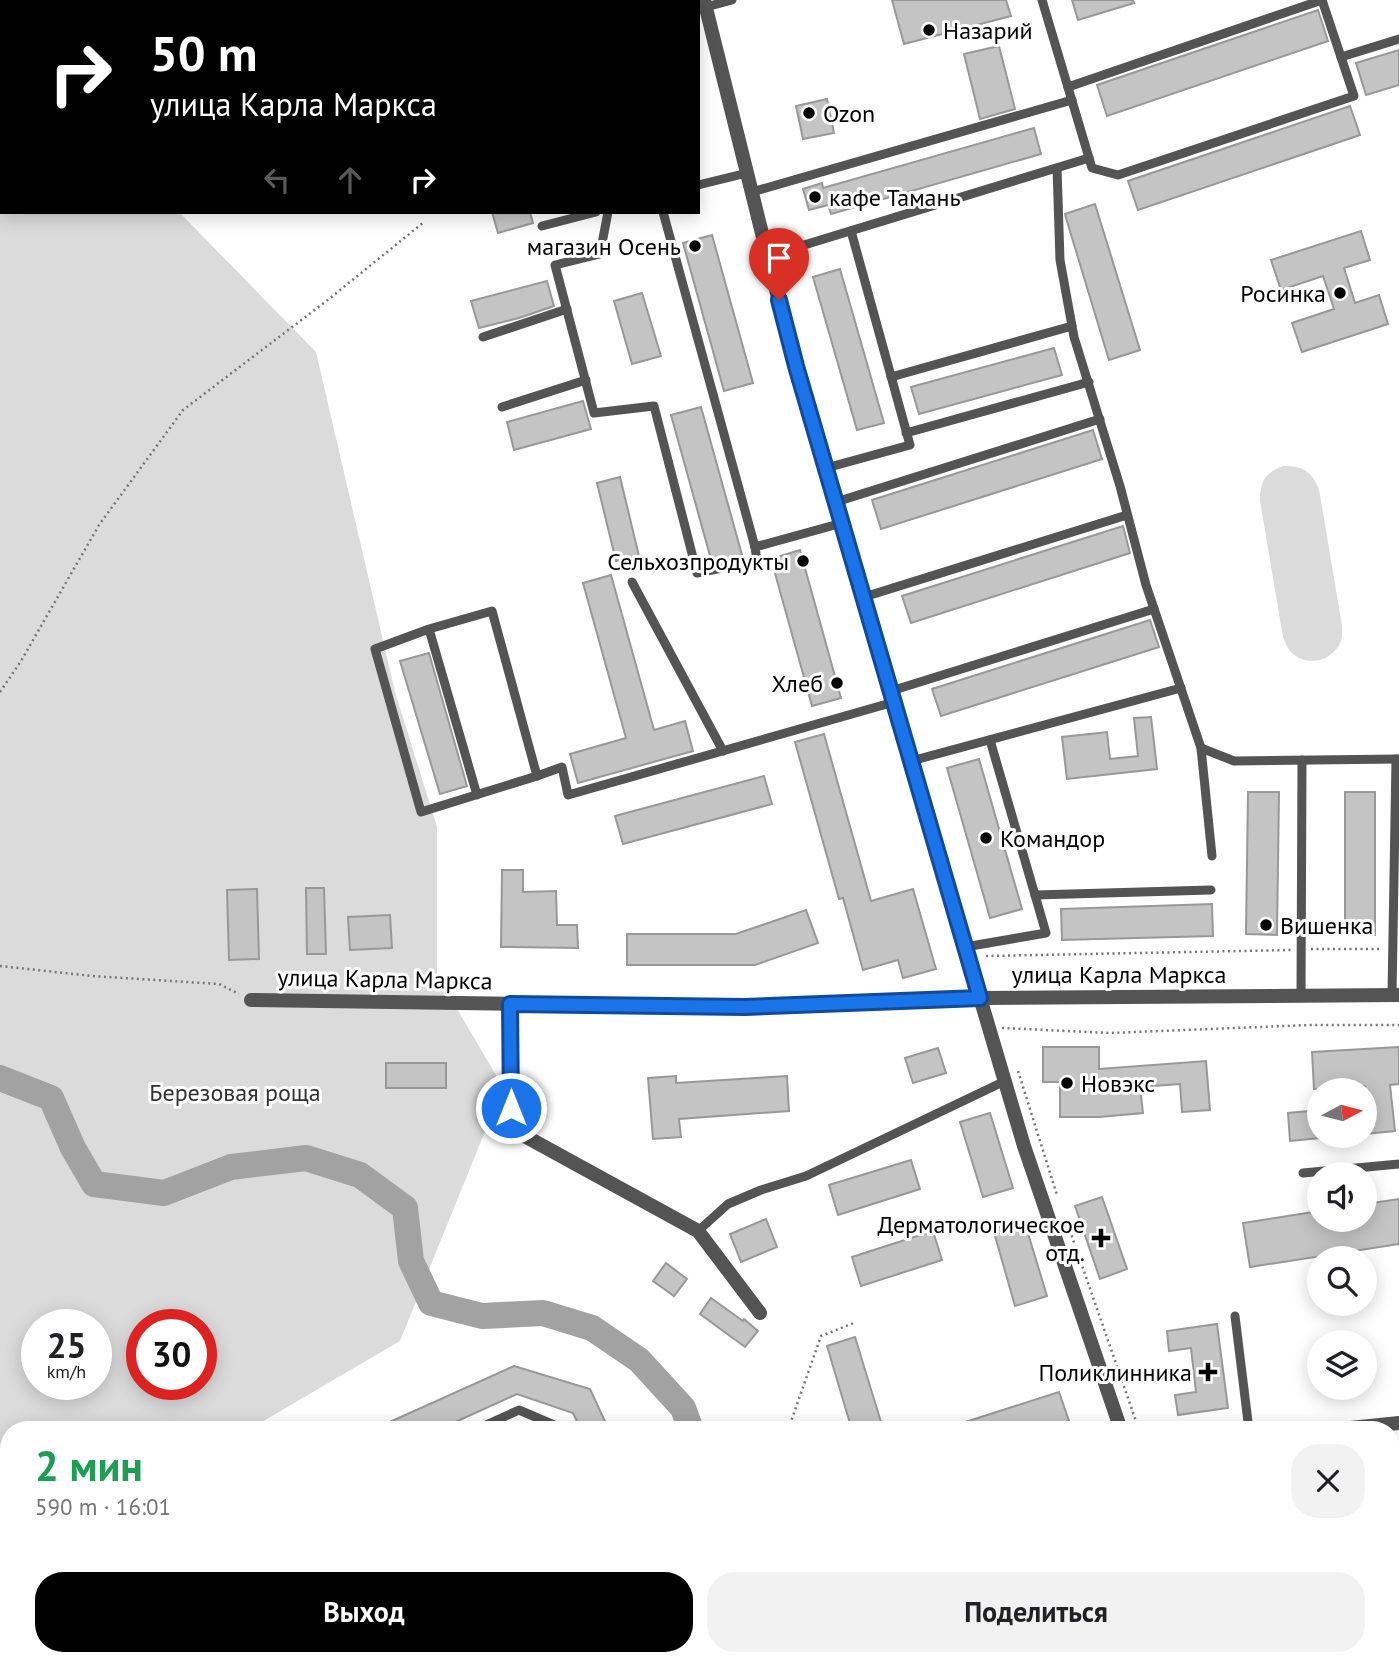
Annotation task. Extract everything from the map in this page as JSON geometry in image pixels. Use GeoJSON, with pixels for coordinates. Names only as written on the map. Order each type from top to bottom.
{"type":"FeatureCollection","features":[{"type":"Feature","properties":{"kind":"street"},"geometry":{"type":"LineString","coordinates":[[705,4],[796,366],[892,696],[967,953],[988,998],[989,1027],[1024,1146],[1118,1421]]}},
{"type":"Feature","properties":{"kind":"street","name":"улица Карла Маркса"},"geometry":{"type":"LineString","coordinates":[[251,1000],[745,1007],[988,998],[1395,995]]}},
{"type":"Feature","properties":{"kind":"street"},"geometry":{"type":"LineString","coordinates":[[510,1004],[511,1108],[521,1134],[698,1231],[760,1313]]}},
{"type":"Feature","properties":{"kind":"lane"},"geometry":{"type":"LineString","coordinates":[[705,4],[732,0]]}},
{"type":"Feature","properties":{"kind":"lane"},"geometry":{"type":"LineString","coordinates":[[1042,0],[1092,168],[1118,175],[1354,96],[1322,0],[1068,87]]}},
{"type":"Feature","properties":{"kind":"lane"},"geometry":{"type":"LineString","coordinates":[[1340,57],[1399,39]]}},
{"type":"Feature","properties":{"kind":"lane"},"geometry":{"type":"LineString","coordinates":[[752,192],[1072,100]]}},
{"type":"Feature","properties":{"kind":"lane"},"geometry":{"type":"LineString","coordinates":[[768,256],[1089,158]]}},
{"type":"Feature","properties":{"kind":"lane"},"geometry":{"type":"LineString","coordinates":[[1057,168],[1060,260],[1074,337],[1100,419],[1146,585],[1201,748],[1212,856]]}},
{"type":"Feature","properties":{"kind":"lane"},"geometry":{"type":"LineString","coordinates":[[700,185],[747,173]]}},
{"type":"Feature","properties":{"kind":"lane"},"geometry":{"type":"LineString","coordinates":[[542,226],[588,214]]}},
{"type":"Feature","properties":{"kind":"lane"},"geometry":{"type":"LineString","coordinates":[[608,214],[600,254],[555,265],[594,413],[654,406],[697,573],[757,561],[664,214]]}},
{"type":"Feature","properties":{"kind":"lane"},"geometry":{"type":"LineString","coordinates":[[826,468],[910,445],[851,230]]}},
{"type":"Feature","properties":{"kind":"lane"},"geometry":{"type":"LineString","coordinates":[[483,337],[567,309]]}},
{"type":"Feature","properties":{"kind":"lane"},"geometry":{"type":"LineString","coordinates":[[891,377],[1072,326]]}},
{"type":"Feature","properties":{"kind":"lane"},"geometry":{"type":"LineString","coordinates":[[502,407],[586,380]]}},
{"type":"Feature","properties":{"kind":"lane"},"geometry":{"type":"LineString","coordinates":[[906,433],[1089,382]]}},
{"type":"Feature","properties":{"kind":"lane"},"geometry":{"type":"LineString","coordinates":[[836,502],[1100,419]]}},
{"type":"Feature","properties":{"kind":"lane"},"geometry":{"type":"LineString","coordinates":[[864,597],[1127,515]]}},
{"type":"Feature","properties":{"kind":"lane"},"geometry":{"type":"LineString","coordinates":[[755,547],[842,523]]}},
{"type":"Feature","properties":{"kind":"lane"},"geometry":{"type":"LineString","coordinates":[[632,582],[723,751]]}},
{"type":"Feature","properties":{"kind":"lane"},"geometry":{"type":"LineString","coordinates":[[537,776],[492,611],[429,629],[375,649],[421,812],[537,776],[562,767],[568,795],[723,751],[1154,609]]}},
{"type":"Feature","properties":{"kind":"lane"},"geometry":{"type":"LineString","coordinates":[[429,629],[477,795]]}},
{"type":"Feature","properties":{"kind":"lane"},"geometry":{"type":"LineString","coordinates":[[911,761],[1181,688]]}},
{"type":"Feature","properties":{"kind":"lane"},"geometry":{"type":"LineString","coordinates":[[967,953],[1046,933],[990,740]]}},
{"type":"Feature","properties":{"kind":"lane"},"geometry":{"type":"LineString","coordinates":[[1201,748],[1234,761],[1398,759],[1393,949],[1395,995]]}},
{"type":"Feature","properties":{"kind":"lane"},"geometry":{"type":"LineString","coordinates":[[1301,996],[1302,760]]}},
{"type":"Feature","properties":{"kind":"lane"},"geometry":{"type":"LineString","coordinates":[[1035,895],[1211,890]]}},
{"type":"Feature","properties":{"kind":"lane"},"geometry":{"type":"LineString","coordinates":[[698,1231],[728,1204],[761,1190],[806,1177],[1005,1081]]}},
{"type":"Feature","properties":{"kind":"lane"},"geometry":{"type":"LineString","coordinates":[[1303,1173],[1399,1164]]}},
{"type":"Feature","properties":{"kind":"lane"},"geometry":{"type":"LineString","coordinates":[[1235,1316],[1248,1421]]}},
{"type":"Feature","properties":{"kind":"lane"},"geometry":{"type":"LineString","coordinates":[[495,1421],[519,1410],[545,1421]]}},
{"type":"Feature","properties":{"kind":"path"},"geometry":{"type":"LineString","coordinates":[[0,692],[21,661],[99,525],[183,410],[424,222]]}},
{"type":"Feature","properties":{"kind":"path"},"geometry":{"type":"LineString","coordinates":[[967,953],[979,957],[1393,949]]}},
{"type":"Feature","properties":{"kind":"path"},"geometry":{"type":"LineString","coordinates":[[0,966],[92,976],[219,984],[251,1000]]}},
{"type":"Feature","properties":{"kind":"path"},"geometry":{"type":"LineString","coordinates":[[988,998],[1005,1028]]}},
{"type":"Feature","properties":{"kind":"path"},"geometry":{"type":"LineString","coordinates":[[989,1027],[1110,1033],[1399,1025]]}},
{"type":"Feature","properties":{"kind":"path"},"geometry":{"type":"LineString","coordinates":[[1017,1067],[1057,1194]]}},
{"type":"Feature","properties":{"kind":"path"},"geometry":{"type":"LineString","coordinates":[[1065,1218],[1136,1421]]}},
{"type":"Feature","properties":{"kind":"path"},"geometry":{"type":"LineString","coordinates":[[792,1421],[821,1336],[854,1323]]}},
{"type":"Feature","properties":{"kind":"green space","name":"Березовая роща"},"geometry":{"type":"Polygon","coordinates":[[[0,214],[181,214],[316,352],[395,692],[437,827],[437,975],[503,1087],[400,1341],[263,1421],[0,1421],[0,214]]]}},
{"type":"Feature","properties":{"kind":"green space"},"geometry":{"type":"Polygon","coordinates":[[[1283,466],[1306,471],[1319,489],[1342,637],[1336,650],[1317,661],[1303,659],[1294,654],[1283,637],[1260,501],[1265,479],[1283,466]]]}},
{"type":"Feature","properties":{"kind":"building","name":"Назарий"},"geometry":{"type":"Polygon","coordinates":[[[892,0],[1006,0],[1011,16],[904,44],[892,0]]]}},
{"type":"Feature","properties":{"kind":"building"},"geometry":{"type":"Polygon","coordinates":[[[1072,0],[1133,0],[1134,3],[1078,20],[1072,0]]]}},
{"type":"Feature","properties":{"kind":"building"},"geometry":{"type":"Polygon","coordinates":[[[1318,10],[1328,41],[1107,116],[1097,85],[1318,10]]]}},
{"type":"Feature","properties":{"kind":"building"},"geometry":{"type":"Polygon","coordinates":[[[999,46],[1015,109],[980,119],[964,54],[999,46]]]}},
{"type":"Feature","properties":{"kind":"building"},"geometry":{"type":"Polygon","coordinates":[[[1399,50],[1399,85],[1366,95],[1356,63],[1399,50]]]}},
{"type":"Feature","properties":{"kind":"building"},"geometry":{"type":"Polygon","coordinates":[[[827,99],[834,133],[803,139],[796,106],[827,99]]]}},
{"type":"Feature","properties":{"kind":"building"},"geometry":{"type":"Polygon","coordinates":[[[1350,106],[1360,135],[1138,210],[1128,181],[1350,106]]]}},
{"type":"Feature","properties":{"kind":"building"},"geometry":{"type":"Polygon","coordinates":[[[1034,128],[1041,154],[831,214],[828,205],[809,210],[803,189],[822,183],[823,188],[1034,128]]]}},
{"type":"Feature","properties":{"kind":"building"},"geometry":{"type":"Polygon","coordinates":[[[1095,204],[1140,350],[1109,360],[1065,214],[1095,204]]]}},
{"type":"Feature","properties":{"kind":"building"},"geometry":{"type":"Polygon","coordinates":[[[493,214],[531,214],[533,223],[498,233],[493,214]]]}},
{"type":"Feature","properties":{"kind":"building","name":"Росинка"},"geometry":{"type":"Polygon","coordinates":[[[1361,231],[1370,260],[1344,268],[1355,303],[1379,295],[1388,324],[1302,352],[1292,323],[1334,309],[1323,276],[1281,290],[1271,260],[1361,231]]]}},
{"type":"Feature","properties":{"kind":"building"},"geometry":{"type":"Polygon","coordinates":[[[712,235],[753,383],[724,391],[683,243],[712,235]]]}},
{"type":"Feature","properties":{"kind":"building"},"geometry":{"type":"Polygon","coordinates":[[[840,269],[884,423],[857,430],[813,277],[840,269]]]}},
{"type":"Feature","properties":{"kind":"building"},"geometry":{"type":"Polygon","coordinates":[[[547,281],[554,306],[479,328],[471,301],[547,281]]]}},
{"type":"Feature","properties":{"kind":"building"},"geometry":{"type":"Polygon","coordinates":[[[642,293],[661,356],[632,364],[614,301],[642,293]]]}},
{"type":"Feature","properties":{"kind":"building"},"geometry":{"type":"Polygon","coordinates":[[[1054,348],[1062,375],[919,414],[911,387],[1054,348]]]}},
{"type":"Feature","properties":{"kind":"building"},"geometry":{"type":"Polygon","coordinates":[[[583,401],[591,429],[514,450],[507,422],[583,401]]]}},
{"type":"Feature","properties":{"kind":"building"},"geometry":{"type":"Polygon","coordinates":[[[701,407],[742,555],[712,563],[671,415],[701,407]]]}},
{"type":"Feature","properties":{"kind":"building"},"geometry":{"type":"Polygon","coordinates":[[[1093,430],[1102,459],[881,529],[872,500],[1093,430]]]}},
{"type":"Feature","properties":{"kind":"building"},"geometry":{"type":"Polygon","coordinates":[[[620,477],[639,556],[616,561],[597,483],[620,477]]]}},
{"type":"Feature","properties":{"kind":"building"},"geometry":{"type":"Polygon","coordinates":[[[1123,526],[1130,553],[911,623],[902,596],[1123,526]]]}},
{"type":"Feature","properties":{"kind":"building"},"geometry":{"type":"Polygon","coordinates":[[[800,550],[841,698],[812,706],[771,559],[800,550]]]}},
{"type":"Feature","properties":{"kind":"building"},"geometry":{"type":"Polygon","coordinates":[[[611,575],[654,730],[685,721],[693,751],[578,783],[570,754],[626,738],[583,583],[611,575]]]}},
{"type":"Feature","properties":{"kind":"building"},"geometry":{"type":"Polygon","coordinates":[[[1150,620],[1159,647],[941,716],[932,689],[1150,620]]]}},
{"type":"Feature","properties":{"kind":"building"},"geometry":{"type":"Polygon","coordinates":[[[429,653],[467,786],[440,794],[400,661],[429,653]]]}},
{"type":"Feature","properties":{"kind":"building"},"geometry":{"type":"Polygon","coordinates":[[[1151,717],[1157,769],[1067,779],[1062,737],[1107,732],[1110,759],[1138,756],[1134,718],[1151,717]]]}},
{"type":"Feature","properties":{"kind":"building"},"geometry":{"type":"Polygon","coordinates":[[[824,734],[871,901],[913,889],[936,969],[903,978],[898,960],[863,970],[843,898],[839,899],[795,742],[824,734]]]}},
{"type":"Feature","properties":{"kind":"building"},"geometry":{"type":"Polygon","coordinates":[[[979,759],[1022,909],[990,918],[947,768],[979,759]]]}},
{"type":"Feature","properties":{"kind":"building"},"geometry":{"type":"Polygon","coordinates":[[[764,776],[772,804],[623,844],[615,816],[764,776]]]}},
{"type":"Feature","properties":{"kind":"building"},"geometry":{"type":"Polygon","coordinates":[[[1248,792],[1279,792],[1277,935],[1246,934],[1248,792]]]}},
{"type":"Feature","properties":{"kind":"building"},"geometry":{"type":"Polygon","coordinates":[[[1345,792],[1375,792],[1375,935],[1345,935],[1345,792]]]}},
{"type":"Feature","properties":{"kind":"building"},"geometry":{"type":"Polygon","coordinates":[[[502,870],[523,870],[523,892],[556,891],[557,925],[577,925],[578,948],[501,947],[502,870]]]}},
{"type":"Feature","properties":{"kind":"building"},"geometry":{"type":"Polygon","coordinates":[[[306,888],[324,888],[326,954],[307,954],[306,888]]]}},
{"type":"Feature","properties":{"kind":"building"},"geometry":{"type":"Polygon","coordinates":[[[257,889],[259,959],[229,960],[227,890],[257,889]]]}},
{"type":"Feature","properties":{"kind":"building"},"geometry":{"type":"Polygon","coordinates":[[[1212,904],[1213,936],[1062,940],[1061,909],[1212,904]]]}},
{"type":"Feature","properties":{"kind":"building"},"geometry":{"type":"Polygon","coordinates":[[[806,910],[818,943],[755,965],[627,965],[627,934],[736,934],[806,910]]]}},
{"type":"Feature","properties":{"kind":"building"},"geometry":{"type":"Polygon","coordinates":[[[390,915],[392,948],[350,950],[348,917],[390,915]]]}},
{"type":"Feature","properties":{"kind":"building"},"geometry":{"type":"Polygon","coordinates":[[[1043,1047],[1099,1047],[1099,1069],[1206,1061],[1210,1110],[1182,1112],[1180,1084],[1140,1087],[1143,1113],[1060,1117],[1060,1082],[1043,1082],[1043,1047]]]}},
{"type":"Feature","properties":{"kind":"building"},"geometry":{"type":"Polygon","coordinates":[[[1399,1047],[1399,1084],[1390,1085],[1395,1131],[1377,1133],[1377,1078],[1313,1078],[1312,1052],[1399,1047]]]}},
{"type":"Feature","properties":{"kind":"building"},"geometry":{"type":"Polygon","coordinates":[[[938,1048],[946,1073],[913,1083],[905,1058],[938,1048]]]}},
{"type":"Feature","properties":{"kind":"building"},"geometry":{"type":"Polygon","coordinates":[[[386,1063],[446,1063],[446,1088],[386,1088],[386,1063]]]}},
{"type":"Feature","properties":{"kind":"building"},"geometry":{"type":"Polygon","coordinates":[[[676,1076],[676,1083],[787,1076],[789,1111],[679,1119],[681,1137],[653,1139],[648,1078],[676,1076]]]}},
{"type":"Feature","properties":{"kind":"building"},"geometry":{"type":"Polygon","coordinates":[[[1307,1111],[1307,1139],[1290,1141],[1288,1113],[1307,1111]]]}},
{"type":"Feature","properties":{"kind":"building"},"geometry":{"type":"Polygon","coordinates":[[[990,1113],[1013,1188],[983,1197],[960,1122],[990,1113]]]}},
{"type":"Feature","properties":{"kind":"building"},"geometry":{"type":"Polygon","coordinates":[[[911,1160],[920,1189],[838,1215],[829,1185],[911,1160]]]}},
{"type":"Feature","properties":{"kind":"building","name":"Дерматологическое отд."},"geometry":{"type":"Polygon","coordinates":[[[1102,1197],[1127,1269],[1100,1279],[1075,1206],[1102,1197]]]}},
{"type":"Feature","properties":{"kind":"building"},"geometry":{"type":"Polygon","coordinates":[[[1399,1199],[1399,1244],[1377,1247],[1307,1246],[1307,1258],[1250,1267],[1243,1223],[1307,1213],[1307,1232],[1377,1232],[1377,1202],[1399,1199]]]}},
{"type":"Feature","properties":{"kind":"building"},"geometry":{"type":"Polygon","coordinates":[[[766,1219],[777,1247],[741,1262],[730,1234],[766,1219]]]}},
{"type":"Feature","properties":{"kind":"building"},"geometry":{"type":"Polygon","coordinates":[[[1024,1220],[1047,1296],[1015,1306],[993,1229],[1024,1220]]]}},
{"type":"Feature","properties":{"kind":"building"},"geometry":{"type":"Polygon","coordinates":[[[933,1231],[942,1260],[861,1286],[852,1257],[933,1231]]]}},
{"type":"Feature","properties":{"kind":"building"},"geometry":{"type":"Polygon","coordinates":[[[666,1263],[687,1279],[674,1296],[653,1281],[666,1263]]]}},
{"type":"Feature","properties":{"kind":"building"},"geometry":{"type":"Polygon","coordinates":[[[711,1298],[758,1331],[745,1347],[700,1314],[711,1298]]]}},
{"type":"Feature","properties":{"kind":"building","name":"Поликлинника"},"geometry":{"type":"Polygon","coordinates":[[[1217,1324],[1228,1408],[1178,1415],[1175,1395],[1196,1392],[1191,1348],[1169,1351],[1167,1331],[1217,1324]]]}},
{"type":"Feature","properties":{"kind":"building"},"geometry":{"type":"Polygon","coordinates":[[[855,1337],[881,1421],[849,1421],[827,1346],[855,1337]]]}},
{"type":"Feature","properties":{"kind":"building"},"geometry":{"type":"Polygon","coordinates":[[[514,1366],[590,1389],[605,1421],[577,1421],[573,1413],[517,1394],[458,1421],[392,1421],[514,1366]]]}},
{"type":"Feature","properties":{"kind":"building"},"geometry":{"type":"Polygon","coordinates":[[[1059,1392],[1069,1421],[969,1421],[1059,1392]]]}},
{"type":"Feature","properties":{"kind":"waterway"},"geometry":{"type":"LineString","coordinates":[[0,1078],[51,1098],[73,1148],[94,1184],[164,1193],[231,1167],[306,1158],[360,1175],[405,1208],[411,1261],[431,1303],[482,1316],[543,1313],[592,1328],[639,1360],[683,1408],[688,1421]]}},
{"type":"Feature","properties":{"kind":"place","name":"Назарий"},"geometry":{"type":"Point","coordinates":[929,30]}},
{"type":"Feature","properties":{"kind":"place","name":"Ozon"},"geometry":{"type":"Point","coordinates":[809,113]}},
{"type":"Feature","properties":{"kind":"place","name":"кафе Тамань"},"geometry":{"type":"Point","coordinates":[815,197]}},
{"type":"Feature","properties":{"kind":"place","name":"магазин Осень"},"geometry":{"type":"Point","coordinates":[695,246]}},
{"type":"Feature","properties":{"kind":"place","name":"Росинка"},"geometry":{"type":"Point","coordinates":[1340,293]}},
{"type":"Feature","properties":{"kind":"place","name":"Сельхозпродукты"},"geometry":{"type":"Point","coordinates":[803,561]}},
{"type":"Feature","properties":{"kind":"place","name":"Хлеб"},"geometry":{"type":"Point","coordinates":[837,683]}},
{"type":"Feature","properties":{"kind":"place","name":"Командор"},"geometry":{"type":"Point","coordinates":[986,838]}},
{"type":"Feature","properties":{"kind":"place","name":"Вишенка"},"geometry":{"type":"Point","coordinates":[1266,925]}},
{"type":"Feature","properties":{"kind":"place","name":"Новэкс"},"geometry":{"type":"Point","coordinates":[1067,1083]}},
{"type":"Feature","properties":{"kind":"place","name":"Дерматологическое отд."},"geometry":{"type":"Point","coordinates":[1101,1238]}},
{"type":"Feature","properties":{"kind":"place","name":"Поликлинника"},"geometry":{"type":"Point","coordinates":[1208,1372]}},
{"type":"Feature","properties":{"kind":"route"},"geometry":{"type":"LineString","coordinates":[[511,1108],[510,1004],[745,1007],[980,998],[779,300]]}}]}
